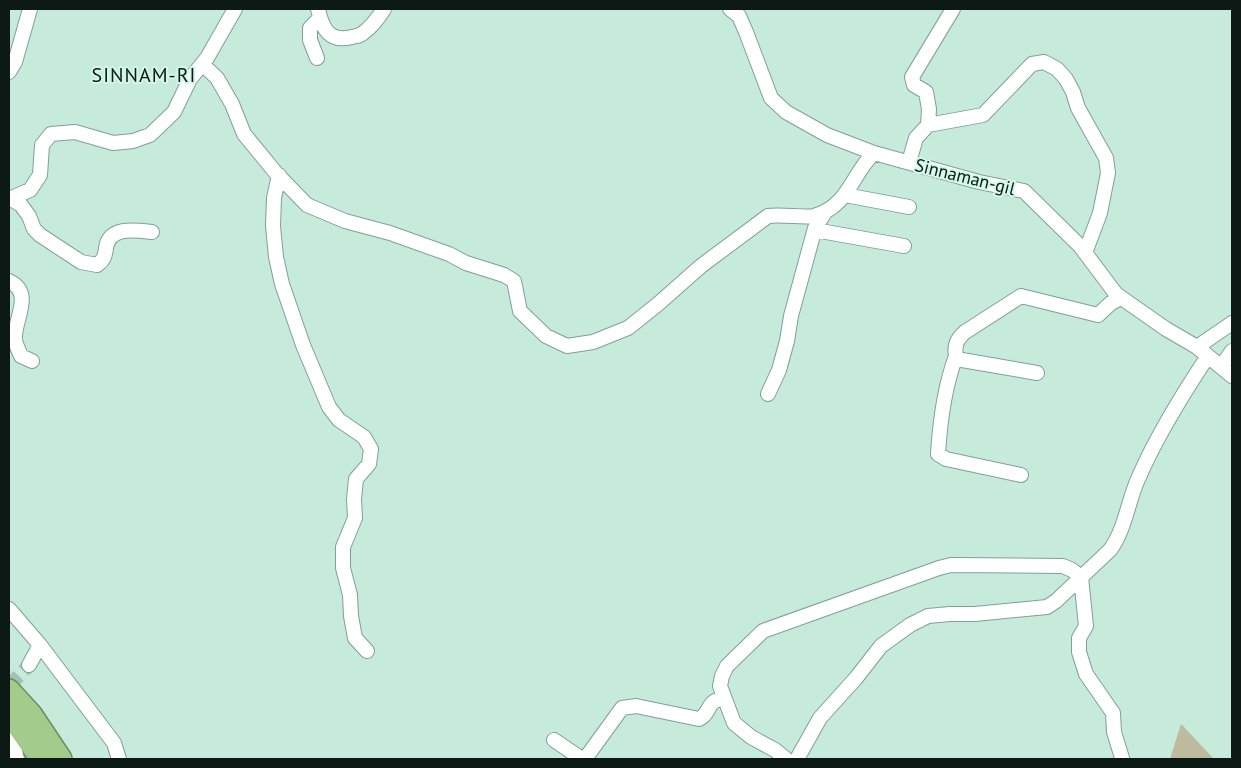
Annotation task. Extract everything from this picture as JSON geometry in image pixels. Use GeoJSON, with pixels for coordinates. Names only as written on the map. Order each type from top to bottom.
{"type":"FeatureCollection","features":[{"type":"Feature","properties":{"kind":"highway"},"geometry":{"type":"LineString","coordinates":[[9,690],[31,714],[51,759]]}},
{"type":"Feature","properties":{"kind":"highway"},"geometry":{"type":"LineString","coordinates":[[9,713],[51,759]]}},
{"type":"Feature","properties":{"kind":"street"},"geometry":{"type":"LineString","coordinates":[[9,72],[15,62],[30,9]]}},
{"type":"Feature","properties":{"kind":"street"},"geometry":{"type":"LineString","coordinates":[[10,199],[30,190],[40,175],[42,145],[51,134],[75,132],[113,143],[133,141],[150,135],[174,112],[190,79],[202,64],[235,9]]}},
{"type":"Feature","properties":{"kind":"street"},"geometry":{"type":"LineString","coordinates":[[319,14],[328,34],[336,38],[346,39],[362,35],[375,22],[384,9]]}},
{"type":"Feature","properties":{"kind":"street","name":"Sinnaman-gil"},"geometry":{"type":"LineString","coordinates":[[730,9],[739,16],[771,98],[786,112],[827,135],[874,153],[979,182],[1024,192],[1085,253],[1116,294],[1166,329],[1197,347],[1227,372]]}},
{"type":"Feature","properties":{"kind":"street"},"geometry":{"type":"LineString","coordinates":[[928,125],[929,109],[926,92],[914,85],[912,77],[953,9]]}},
{"type":"Feature","properties":{"kind":"street"},"geometry":{"type":"LineString","coordinates":[[317,58],[310,40],[310,28],[319,14]]}},
{"type":"Feature","properties":{"kind":"street"},"geometry":{"type":"LineString","coordinates":[[909,162],[916,138],[928,125],[983,115],[1032,64],[1044,62],[1057,69],[1066,78],[1078,108],[1106,158],[1108,173],[1100,213],[1085,253]]}},
{"type":"Feature","properties":{"kind":"street"},"geometry":{"type":"LineString","coordinates":[[202,64],[217,78],[232,104],[244,134],[307,205],[345,221],[390,233],[449,254],[466,263],[504,275],[514,281],[520,311],[546,336],[567,346],[593,342],[628,328],[700,266],[768,216],[781,214],[813,216],[840,203],[864,162],[874,153]]}},
{"type":"Feature","properties":{"kind":"street"},"geometry":{"type":"LineString","coordinates":[[279,175],[274,198],[273,226],[276,257],[282,284],[303,345],[329,407],[339,420],[364,437],[371,449],[369,464],[356,479],[355,518],[343,547],[343,568],[350,594],[355,638],[367,651]]}},
{"type":"Feature","properties":{"kind":"street"},"geometry":{"type":"LineString","coordinates":[[844,195],[909,207]]}},
{"type":"Feature","properties":{"kind":"street"},"geometry":{"type":"LineString","coordinates":[[10,199],[21,205],[29,216],[34,229],[40,235],[81,262],[97,265],[102,262],[106,255],[106,246],[110,238],[117,232],[137,230],[152,232]]}},
{"type":"Feature","properties":{"kind":"street"},"geometry":{"type":"LineString","coordinates":[[768,394],[779,370],[814,230],[826,210]]}},
{"type":"Feature","properties":{"kind":"street"},"geometry":{"type":"LineString","coordinates":[[814,230],[904,246]]}},
{"type":"Feature","properties":{"kind":"street"},"geometry":{"type":"LineString","coordinates":[[9,281],[14,284],[22,298],[15,341],[21,356],[32,361]]}},
{"type":"Feature","properties":{"kind":"street"},"geometry":{"type":"LineString","coordinates":[[1021,475],[946,459],[938,454],[942,407],[950,372],[956,356],[954,348],[958,338],[1020,296],[1098,315],[1111,303],[1121,298]]}},
{"type":"Feature","properties":{"kind":"street"},"geometry":{"type":"LineString","coordinates":[[1197,347],[1232,323]]}},
{"type":"Feature","properties":{"kind":"street"},"geometry":{"type":"LineString","coordinates":[[1227,372],[1232,351]]}},
{"type":"Feature","properties":{"kind":"street"},"geometry":{"type":"LineString","coordinates":[[956,356],[962,360],[1037,373]]}},
{"type":"Feature","properties":{"kind":"street"},"geometry":{"type":"LineString","coordinates":[[797,759],[820,718],[881,646],[897,632],[928,616],[975,614],[1047,607],[1056,601],[1113,546],[1152,447],[1208,356]]}},
{"type":"Feature","properties":{"kind":"street"},"geometry":{"type":"LineString","coordinates":[[786,759],[737,726],[724,699],[720,682],[727,666],[763,631],[939,568],[951,566],[1057,566],[1068,567],[1081,577],[1086,626],[1079,638],[1079,652],[1086,674],[1113,713],[1114,732],[1122,758]]}},
{"type":"Feature","properties":{"kind":"street"},"geometry":{"type":"LineString","coordinates":[[9,609],[40,645],[114,743],[120,759]]}},
{"type":"Feature","properties":{"kind":"street"},"geometry":{"type":"LineString","coordinates":[[29,665],[40,645]]}},
{"type":"Feature","properties":{"kind":"street"},"geometry":{"type":"LineString","coordinates":[[554,740],[584,759],[622,708],[636,706],[700,719],[705,716],[712,702],[724,699]]}},
{"type":"Feature","properties":{"kind":"street"},"geometry":{"type":"LineString","coordinates":[[9,735],[12,738],[17,759]]}},
{"type":"Feature","properties":{"kind":"shaded area"},"geometry":{"type":"Polygon","coordinates":[[[1181,724],[1214,759],[1170,759],[1181,724]]]}},
{"type":"Feature","properties":{"kind":"tunnel"},"geometry":{"type":"LineString","coordinates":[[9,686],[29,665]]}},
{"type":"Feature","properties":{"kind":"district","name":"SINNAM-RI"},"geometry":{"type":"Point","coordinates":[144,75]}}]}
